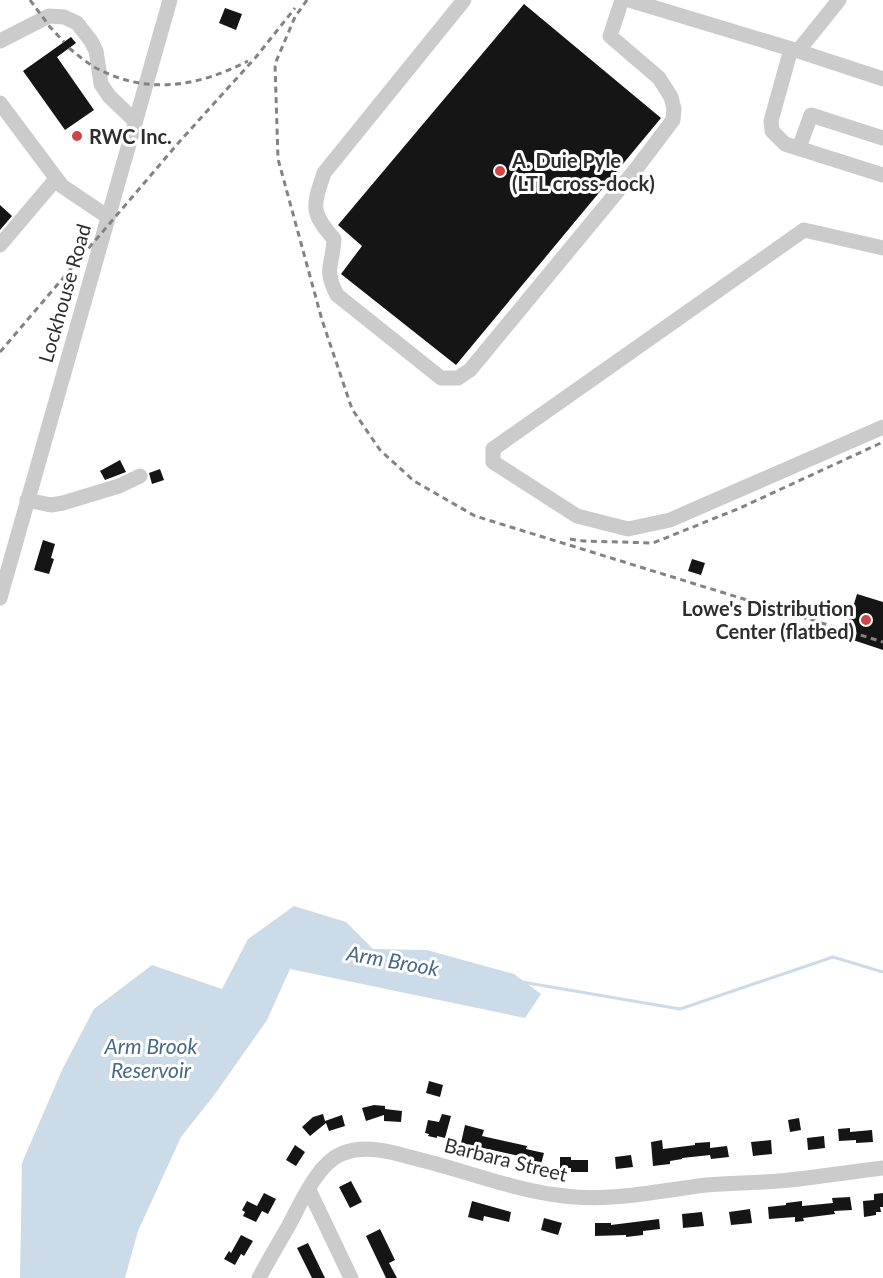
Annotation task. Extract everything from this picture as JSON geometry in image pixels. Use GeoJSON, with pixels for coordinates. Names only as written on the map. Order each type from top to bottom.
{"type":"FeatureCollection","features":[{"type":"Feature","properties":{"kind":"street","name":"Lockhouse Road"},"geometry":{"type":"LineString","coordinates":[[0,598],[170,0]]}},
{"type":"Feature","properties":{"kind":"street"},"geometry":{"type":"LineString","coordinates":[[464,0],[324,173],[316,204],[316,214],[320,223],[334,238],[334,249],[328,272],[329,280],[337,295],[441,378],[459,378],[470,370],[636,169],[673,120],[674,108],[665,86],[659,78],[610,36],[622,0]]}},
{"type":"Feature","properties":{"kind":"street"},"geometry":{"type":"LineString","coordinates":[[629,0],[878,77],[883,92]]}},
{"type":"Feature","properties":{"kind":"street"},"geometry":{"type":"LineString","coordinates":[[839,0],[795,50],[771,121],[772,131],[785,144],[883,175]]}},
{"type":"Feature","properties":{"kind":"street"},"geometry":{"type":"LineString","coordinates":[[0,41],[49,16],[64,17],[77,22],[96,51],[101,84],[135,121]]}},
{"type":"Feature","properties":{"kind":"street"},"geometry":{"type":"LineString","coordinates":[[0,103],[62,186],[108,217]]}},
{"type":"Feature","properties":{"kind":"street"},"geometry":{"type":"LineString","coordinates":[[799,148],[811,115],[883,138]]}},
{"type":"Feature","properties":{"kind":"street"},"geometry":{"type":"LineString","coordinates":[[0,244],[56,179]]}},
{"type":"Feature","properties":{"kind":"street"},"geometry":{"type":"LineString","coordinates":[[883,248],[804,230],[493,449],[493,462],[578,516],[628,529],[670,520],[883,427]]}},
{"type":"Feature","properties":{"kind":"street"},"geometry":{"type":"LineString","coordinates":[[27,500],[51,505],[63,503],[119,486],[140,476]]}},
{"type":"Feature","properties":{"kind":"street","name":"Barbara Street"},"geometry":{"type":"LineString","coordinates":[[259,1278],[322,1170],[336,1157],[348,1152],[369,1149],[384,1151],[528,1190],[585,1198],[614,1197],[883,1168]]}},
{"type":"Feature","properties":{"kind":"street"},"geometry":{"type":"LineString","coordinates":[[309,1190],[351,1278]]}},
{"type":"Feature","properties":{"kind":"water","name":"Arm Brook Reservoir"},"geometry":{"type":"Polygon","coordinates":[[[294,906],[346,922],[373,949],[427,950],[514,974],[541,994],[525,1018],[290,969],[267,1020],[215,1094],[181,1137],[138,1231],[125,1278],[20,1278],[22,1163],[62,1070],[94,1009],[152,965],[222,989],[248,939],[294,906]]]}},
{"type":"Feature","properties":{"kind":"building","name":"A. Duie Pyle (LTL cross-dock)"},"geometry":{"type":"Polygon","coordinates":[[[524,4],[661,118],[456,365],[341,274],[362,246],[338,225],[524,4]]]}},
{"type":"Feature","properties":{"kind":"building"},"geometry":{"type":"Polygon","coordinates":[[[225,8],[242,14],[236,30],[219,23],[225,8]]]}},
{"type":"Feature","properties":{"kind":"building"},"geometry":{"type":"Polygon","coordinates":[[[71,37],[76,43],[57,57],[94,110],[65,130],[23,71],[71,37]]]}},
{"type":"Feature","properties":{"kind":"building"},"geometry":{"type":"Polygon","coordinates":[[[0,205],[12,216],[0,230],[0,205]]]}},
{"type":"Feature","properties":{"kind":"building"},"geometry":{"type":"Polygon","coordinates":[[[120,460],[126,472],[105,480],[100,471],[120,460]]]}},
{"type":"Feature","properties":{"kind":"building"},"geometry":{"type":"Polygon","coordinates":[[[160,469],[164,480],[152,484],[149,473],[160,469]]]}},
{"type":"Feature","properties":{"kind":"building"},"geometry":{"type":"Polygon","coordinates":[[[43,540],[55,544],[51,558],[54,559],[49,574],[34,570],[43,540]]]}},
{"type":"Feature","properties":{"kind":"building"},"geometry":{"type":"Polygon","coordinates":[[[692,559],[705,563],[701,575],[688,571],[692,559]]]}},
{"type":"Feature","properties":{"kind":"building","name":"Lowe's Distribution Center (flatbed)"},"geometry":{"type":"Polygon","coordinates":[[[857,594],[883,602],[883,650],[844,637],[857,594]]]}},
{"type":"Feature","properties":{"kind":"building"},"geometry":{"type":"Polygon","coordinates":[[[429,1081],[443,1085],[440,1097],[426,1093],[429,1081]]]}},
{"type":"Feature","properties":{"kind":"building"},"geometry":{"type":"Polygon","coordinates":[[[374,1105],[402,1111],[401,1122],[384,1121],[384,1115],[366,1121],[362,1108],[374,1105]]]}},
{"type":"Feature","properties":{"kind":"building"},"geometry":{"type":"Polygon","coordinates":[[[323,1114],[325,1121],[342,1115],[345,1126],[329,1131],[326,1123],[310,1136],[302,1127],[313,1117],[323,1114]]]}},
{"type":"Feature","properties":{"kind":"building"},"geometry":{"type":"Polygon","coordinates":[[[442,1114],[451,1116],[445,1138],[428,1136],[429,1134],[425,1133],[428,1120],[439,1122],[442,1114]]]}},
{"type":"Feature","properties":{"kind":"building"},"geometry":{"type":"Polygon","coordinates":[[[799,1118],[801,1130],[790,1132],[788,1120],[799,1118]]]}},
{"type":"Feature","properties":{"kind":"building"},"geometry":{"type":"Polygon","coordinates":[[[465,1125],[484,1130],[482,1136],[527,1146],[526,1149],[544,1153],[541,1164],[523,1160],[524,1157],[461,1143],[465,1125]]]}},
{"type":"Feature","properties":{"kind":"building"},"geometry":{"type":"Polygon","coordinates":[[[850,1128],[850,1132],[872,1130],[873,1142],[839,1141],[838,1129],[850,1128]]]}},
{"type":"Feature","properties":{"kind":"building"},"geometry":{"type":"Polygon","coordinates":[[[824,1136],[825,1148],[808,1150],[807,1138],[824,1136]]]}},
{"type":"Feature","properties":{"kind":"building"},"geometry":{"type":"Polygon","coordinates":[[[662,1140],[663,1149],[710,1142],[710,1148],[727,1146],[729,1157],[711,1159],[710,1155],[682,1158],[670,1161],[670,1164],[653,1166],[651,1142],[662,1140]]]}},
{"type":"Feature","properties":{"kind":"building"},"geometry":{"type":"Polygon","coordinates":[[[771,1140],[772,1154],[753,1156],[751,1142],[771,1140]]]}},
{"type":"Feature","properties":{"kind":"building"},"geometry":{"type":"Polygon","coordinates":[[[295,1145],[305,1152],[296,1166],[286,1160],[295,1145]]]}},
{"type":"Feature","properties":{"kind":"building"},"geometry":{"type":"Polygon","coordinates":[[[631,1155],[633,1167],[616,1169],[615,1157],[631,1155]]]}},
{"type":"Feature","properties":{"kind":"building"},"geometry":{"type":"Polygon","coordinates":[[[560,1157],[571,1157],[571,1160],[588,1160],[588,1172],[571,1172],[571,1168],[560,1168],[560,1157]]]}},
{"type":"Feature","properties":{"kind":"building"},"geometry":{"type":"Polygon","coordinates":[[[351,1181],[362,1202],[350,1208],[339,1187],[351,1181]]]}},
{"type":"Feature","properties":{"kind":"building"},"geometry":{"type":"Polygon","coordinates":[[[264,1193],[276,1199],[268,1214],[262,1211],[256,1222],[243,1216],[245,1212],[242,1210],[247,1201],[257,1206],[264,1193]]]}},
{"type":"Feature","properties":{"kind":"building"},"geometry":{"type":"Polygon","coordinates":[[[883,1193],[881,1212],[864,1217],[863,1201],[874,1200],[874,1194],[883,1193]]]}},
{"type":"Feature","properties":{"kind":"building"},"geometry":{"type":"Polygon","coordinates":[[[850,1197],[852,1210],[834,1211],[835,1214],[803,1218],[804,1221],[795,1222],[795,1217],[769,1219],[768,1207],[802,1201],[802,1206],[833,1203],[832,1198],[850,1197]]]}},
{"type":"Feature","properties":{"kind":"building"},"geometry":{"type":"Polygon","coordinates":[[[472,1201],[511,1212],[509,1222],[484,1216],[483,1221],[468,1217],[472,1201]]]}},
{"type":"Feature","properties":{"kind":"building"},"geometry":{"type":"Polygon","coordinates":[[[750,1209],[752,1223],[731,1225],[729,1212],[750,1209]]]}},
{"type":"Feature","properties":{"kind":"building"},"geometry":{"type":"Polygon","coordinates":[[[702,1212],[704,1226],[683,1228],[682,1214],[702,1212]]]}},
{"type":"Feature","properties":{"kind":"building"},"geometry":{"type":"Polygon","coordinates":[[[544,1218],[562,1223],[558,1235],[541,1230],[544,1218]]]}},
{"type":"Feature","properties":{"kind":"building"},"geometry":{"type":"Polygon","coordinates":[[[659,1219],[660,1229],[643,1231],[643,1235],[595,1236],[595,1223],[611,1223],[611,1225],[659,1219]]]}},
{"type":"Feature","properties":{"kind":"building"},"geometry":{"type":"Polygon","coordinates":[[[380,1229],[395,1260],[389,1263],[397,1278],[386,1278],[366,1236],[380,1229]]]}},
{"type":"Feature","properties":{"kind":"building"},"geometry":{"type":"Polygon","coordinates":[[[241,1235],[253,1241],[235,1265],[224,1259],[229,1251],[231,1253],[241,1235]]]}},
{"type":"Feature","properties":{"kind":"building"},"geometry":{"type":"Polygon","coordinates":[[[308,1243],[325,1278],[312,1278],[297,1248],[308,1243]]]}},
{"type":"Feature","properties":{"kind":"waterway","name":"Arm Brook"},"geometry":{"type":"LineString","coordinates":[[522,982],[680,1009],[833,957],[883,972]]}},
{"type":"Feature","properties":{"kind":"railway"},"geometry":{"type":"LineString","coordinates":[[30,0],[64,42]]}},
{"type":"Feature","properties":{"kind":"railway"},"geometry":{"type":"LineString","coordinates":[[307,0],[295,17],[275,64],[278,159],[322,320],[352,409],[380,450],[414,481],[475,516],[883,642]]}},
{"type":"Feature","properties":{"kind":"railway"},"geometry":{"type":"LineString","coordinates":[[0,352],[180,141],[256,57],[295,8]]}},
{"type":"Feature","properties":{"kind":"railway"},"geometry":{"type":"LineString","coordinates":[[69,48],[100,70],[137,83],[156,85],[193,81],[230,70],[248,61]]}},
{"type":"Feature","properties":{"kind":"railway"},"geometry":{"type":"LineString","coordinates":[[570,539],[653,543],[740,508],[883,442]]}},
{"type":"Feature","properties":{"kind":"place","name":"RWC Inc."},"geometry":{"type":"Point","coordinates":[77,136]}},
{"type":"Feature","properties":{"kind":"place","name":"A. Duie Pyle (LTL cross-dock)"},"geometry":{"type":"Point","coordinates":[500,171]}},
{"type":"Feature","properties":{"kind":"place","name":"Lowe's Distribution Center (flatbed)"},"geometry":{"type":"Point","coordinates":[866,620]}}]}
